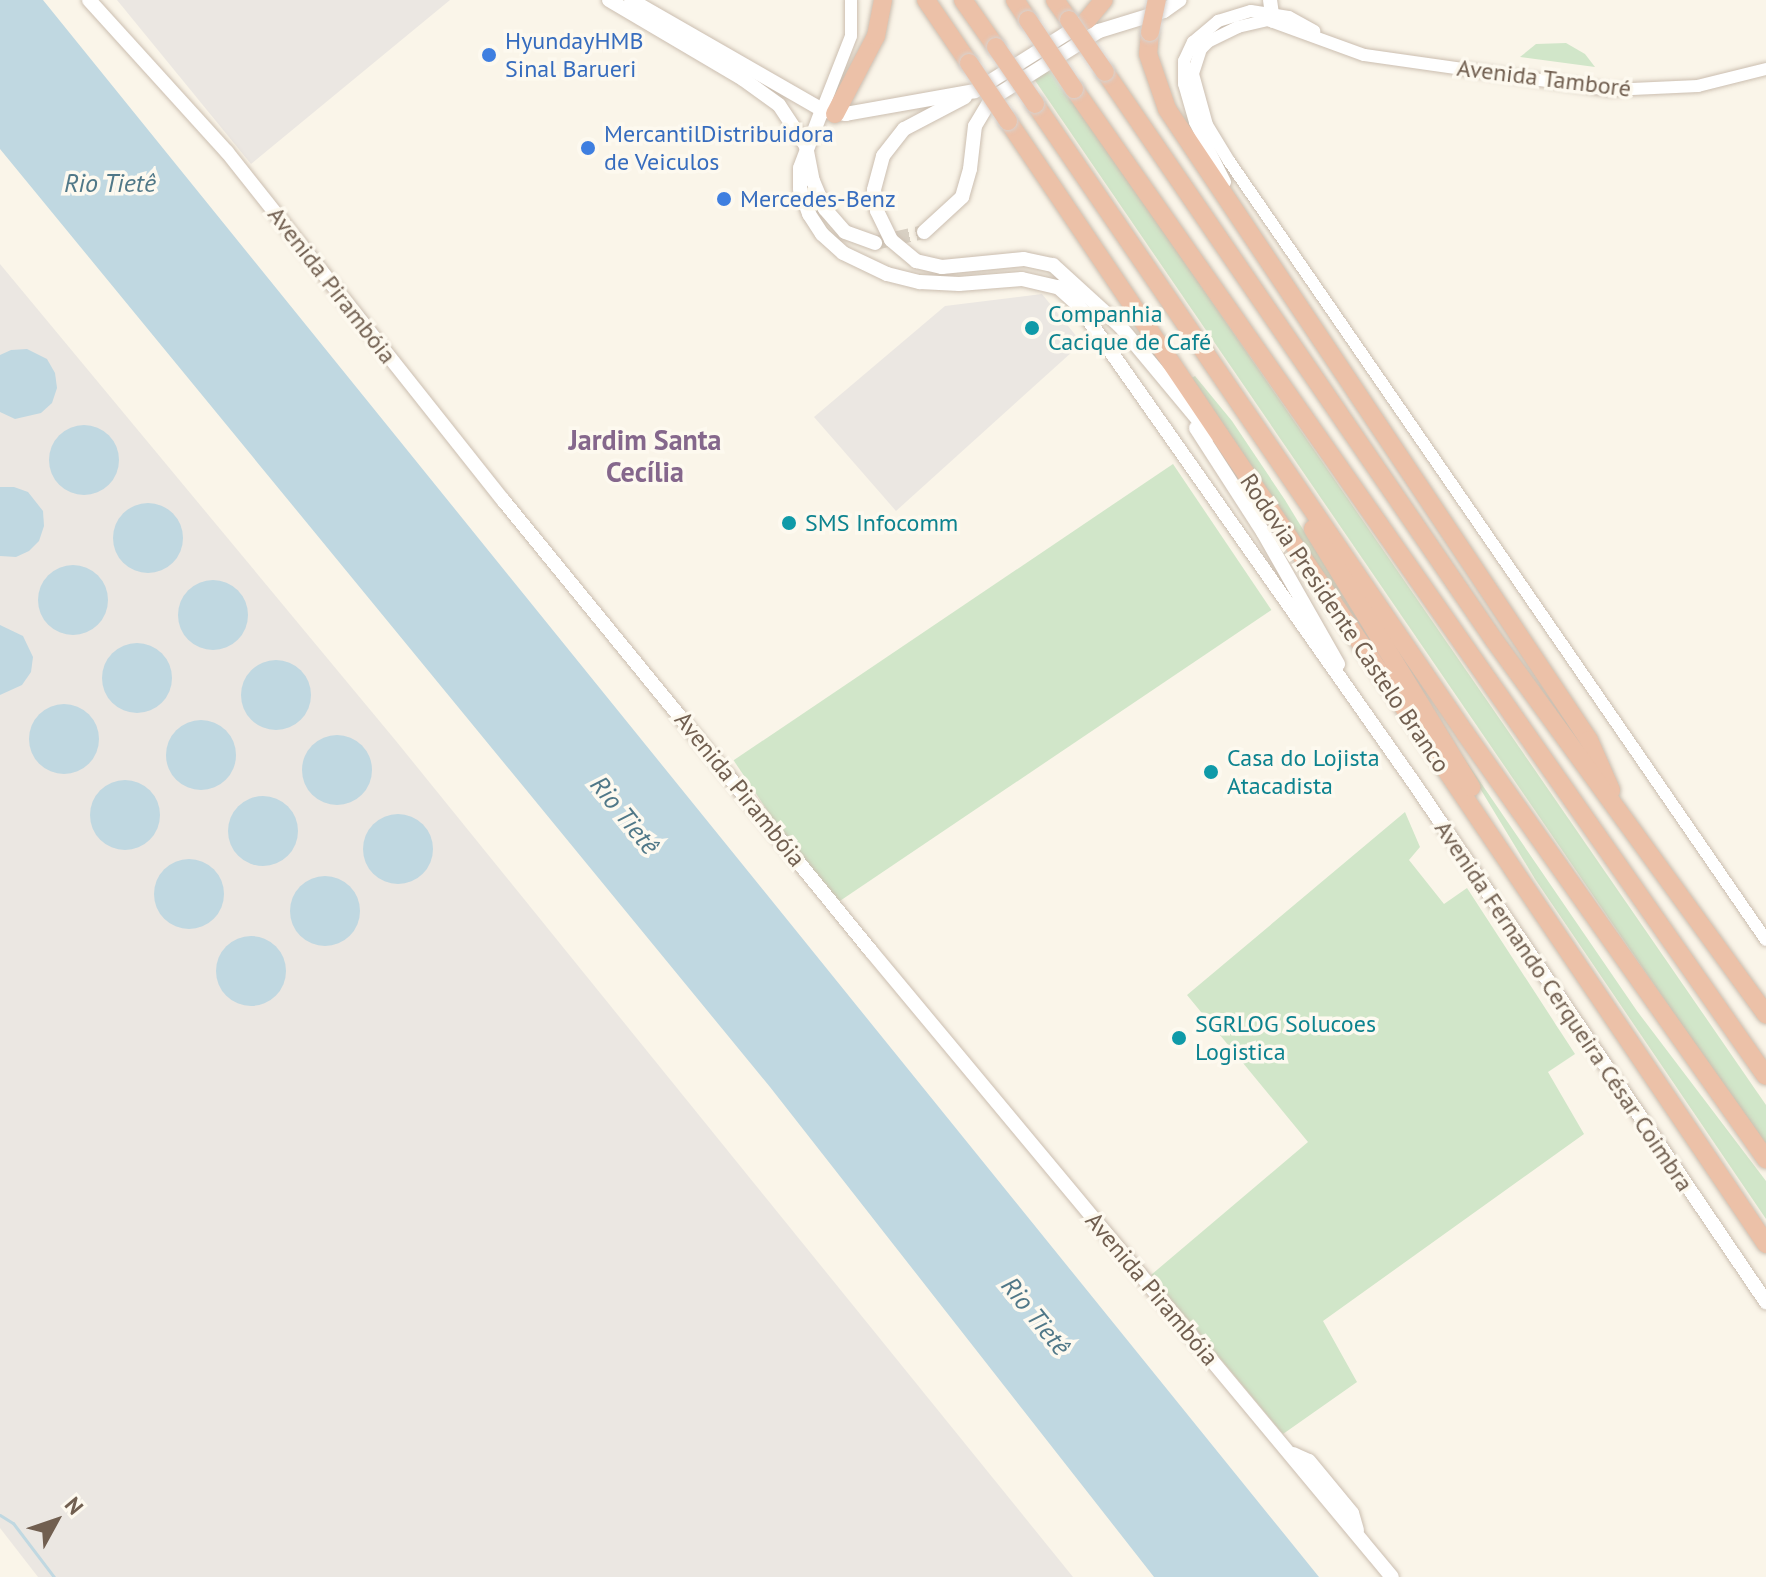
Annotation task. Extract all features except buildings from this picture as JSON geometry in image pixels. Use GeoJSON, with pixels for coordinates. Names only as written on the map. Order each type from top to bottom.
{"type":"FeatureCollection","features":[{"type":"Feature","properties":{"kind":"highway"},"geometry":{"type":"LineString","coordinates":[[828,112],[880,23],[883,0]]}},
{"type":"Feature","properties":{"kind":"highway","name":"Rodovia Presidente Castelo Branco"},"geometry":{"type":"LineString","coordinates":[[926,0],[1766,1244]]}},
{"type":"Feature","properties":{"kind":"highway","name":"Rodovia Presidente Castelo Branco"},"geometry":{"type":"LineString","coordinates":[[963,0],[1465,733],[1766,1159]]}},
{"type":"Feature","properties":{"kind":"highway"},"geometry":{"type":"LineString","coordinates":[[1015,0],[1074,89],[1766,1076]]}},
{"type":"Feature","properties":{"kind":"highway"},"geometry":{"type":"LineString","coordinates":[[1055,0],[1494,640],[1766,1015]]}},
{"type":"Feature","properties":{"kind":"highway"},"geometry":{"type":"LineString","coordinates":[[1087,20],[1104,0]]}},
{"type":"Feature","properties":{"kind":"highway"},"geometry":{"type":"LineString","coordinates":[[1157,0],[1148,54],[1167,109],[1589,740],[1603,767],[1615,804]]}},
{"type":"Feature","properties":{"kind":"highway"},"geometry":{"type":"LineString","coordinates":[[1244,409],[1450,756],[1630,1030],[1677,1116]]}},
{"type":"Feature","properties":{"kind":"main road","name":"Avenida Pirambóia"},"geometry":{"type":"LineString","coordinates":[[89,0],[227,152],[583,598],[1165,1307],[1289,1453],[1309,1461],[1344,1502],[1352,1513],[1358,1536],[1392,1577]]}},
{"type":"Feature","properties":{"kind":"main road"},"geometry":{"type":"LineString","coordinates":[[609,0],[743,79],[779,105],[806,146],[813,181],[825,209],[845,232],[875,243]]}},
{"type":"Feature","properties":{"kind":"main road"},"geometry":{"type":"LineString","coordinates":[[631,0],[828,112],[975,91]]}},
{"type":"Feature","properties":{"kind":"main road"},"geometry":{"type":"LineString","coordinates":[[1111,0],[1087,20],[975,91],[904,129],[883,156],[874,190],[877,211],[891,240],[916,261],[942,267],[1024,259],[1053,265],[1112,318],[1161,373],[1272,514]]}},
{"type":"Feature","properties":{"kind":"main road"},"geometry":{"type":"LineString","coordinates":[[924,232],[962,197],[970,169],[975,126],[980,112],[991,99],[1099,31],[1164,11],[1180,0]]}},
{"type":"Feature","properties":{"kind":"main road"},"geometry":{"type":"LineString","coordinates":[[779,105],[796,95]]}},
{"type":"Feature","properties":{"kind":"main road"},"geometry":{"type":"LineString","coordinates":[[828,112],[806,146],[800,168],[800,189],[809,214],[822,234],[861,263],[920,282],[1022,279],[1058,287],[1078,305],[1362,710]]}},
{"type":"Feature","properties":{"kind":"main road"},"geometry":{"type":"LineString","coordinates":[[1161,373],[1300,593],[1362,710]]}},
{"type":"Feature","properties":{"kind":"main road","name":"Avenida Fernando Cerqueira César Coimbra"},"geometry":{"type":"LineString","coordinates":[[1362,710],[1766,1302]]}},
{"type":"Feature","properties":{"kind":"street"},"geometry":{"type":"LineString","coordinates":[[828,112],[851,36],[851,0]]}},
{"type":"Feature","properties":{"kind":"street"},"geometry":{"type":"LineString","coordinates":[[873,0],[880,23]]}},
{"type":"Feature","properties":{"kind":"street"},"geometry":{"type":"LineString","coordinates":[[1243,221],[1195,122],[1184,84],[1184,61],[1193,42],[1218,21],[1242,12],[1272,11]]}},
{"type":"Feature","properties":{"kind":"street"},"geometry":{"type":"LineString","coordinates":[[1272,11],[1254,22],[1222,32],[1201,49],[1193,74],[1207,125],[1266,216],[1766,940]]}},
{"type":"Feature","properties":{"kind":"street","name":"Avenida Tamboré"},"geometry":{"type":"LineString","coordinates":[[1272,11],[1323,39],[1386,59],[1610,90],[1687,88],[1766,69]]}},
{"type":"Feature","properties":{"kind":"shaded area"},"geometry":{"type":"Polygon","coordinates":[[[117,0],[450,0],[251,164],[117,0]]]}},
{"type":"Feature","properties":{"kind":"shaded area"},"geometry":{"type":"Polygon","coordinates":[[[0,264],[396,741],[1073,1577],[38,1577],[0,1528],[0,264]]]}},
{"type":"Feature","properties":{"kind":"shaded area"},"geometry":{"type":"Polygon","coordinates":[[[1042,294],[1082,343],[896,511],[814,417],[945,306],[1042,294]]]}},
{"type":"Feature","properties":{"kind":"green space"},"geometry":{"type":"Polygon","coordinates":[[[1566,43],[1585,54],[1595,67],[1520,57],[1536,44],[1566,43]]]}},
{"type":"Feature","properties":{"kind":"green space"},"geometry":{"type":"Polygon","coordinates":[[[1050,67],[1766,1105],[1766,1148],[1034,79],[1050,67]]]}},
{"type":"Feature","properties":{"kind":"green space"},"geometry":{"type":"Polygon","coordinates":[[[1195,376],[1232,421],[1285,500],[1465,795],[1190,379],[1195,376]]]}},
{"type":"Feature","properties":{"kind":"green space"},"geometry":{"type":"Polygon","coordinates":[[[1173,464],[1271,610],[832,906],[734,760],[1173,464]]]}},
{"type":"Feature","properties":{"kind":"green space"},"geometry":{"type":"Polygon","coordinates":[[[1444,729],[1637,1011],[1766,1181],[1766,1219],[1535,879],[1444,729]]]}},
{"type":"Feature","properties":{"kind":"green space"},"geometry":{"type":"Polygon","coordinates":[[[1405,812],[1420,847],[1409,860],[1444,904],[1467,888],[1575,1054],[1548,1072],[1584,1134],[1323,1321],[1357,1382],[1283,1434],[1151,1275],[1308,1142],[1187,995],[1405,812]]]}},
{"type":"Feature","properties":{"kind":"water","name":"Rio Tietê"},"geometry":{"type":"Polygon","coordinates":[[[0,0],[43,0],[1319,1577],[1154,1577],[770,1087],[0,149],[0,0]]]}},
{"type":"Feature","properties":{"kind":"water"},"geometry":{"type":"Polygon","coordinates":[[[27,349],[47,359],[55,373],[57,388],[52,403],[41,413],[15,419],[0,412],[0,355],[11,350],[27,349]]]}},
{"type":"Feature","properties":{"kind":"water"},"geometry":{"type":"Polygon","coordinates":[[[91,425],[113,440],[119,460],[117,474],[109,485],[98,493],[77,495],[59,485],[51,474],[49,453],[59,435],[70,427],[91,425]]]}},
{"type":"Feature","properties":{"kind":"water"},"geometry":{"type":"Polygon","coordinates":[[[0,487],[14,487],[28,492],[43,511],[44,526],[39,541],[29,551],[16,557],[0,556],[0,487]]]}},
{"type":"Feature","properties":{"kind":"water"},"geometry":{"type":"Polygon","coordinates":[[[155,503],[177,518],[183,538],[181,552],[173,563],[162,571],[141,573],[123,563],[115,552],[113,531],[123,513],[134,505],[155,503]]]}},
{"type":"Feature","properties":{"kind":"water"},"geometry":{"type":"Polygon","coordinates":[[[80,565],[102,580],[108,600],[106,614],[98,625],[87,633],[66,635],[48,625],[40,614],[38,593],[48,575],[59,567],[80,565]]]}},
{"type":"Feature","properties":{"kind":"water"},"geometry":{"type":"Polygon","coordinates":[[[220,580],[242,595],[248,615],[246,629],[238,640],[227,648],[206,650],[188,640],[180,629],[178,608],[188,590],[199,582],[220,580]]]}},
{"type":"Feature","properties":{"kind":"water"},"geometry":{"type":"Polygon","coordinates":[[[0,625],[23,636],[33,657],[31,672],[22,685],[0,695],[0,625]]]}},
{"type":"Feature","properties":{"kind":"water"},"geometry":{"type":"Polygon","coordinates":[[[144,643],[166,658],[172,678],[170,692],[162,703],[151,711],[130,713],[112,703],[104,692],[102,671],[112,653],[123,645],[144,643]]]}},
{"type":"Feature","properties":{"kind":"water"},"geometry":{"type":"Polygon","coordinates":[[[283,660],[305,675],[311,695],[309,709],[301,720],[290,728],[269,730],[251,720],[243,709],[241,688],[251,670],[262,662],[283,660]]]}},
{"type":"Feature","properties":{"kind":"water"},"geometry":{"type":"Polygon","coordinates":[[[71,704],[93,719],[99,739],[97,753],[89,764],[78,772],[57,774],[39,764],[31,753],[29,732],[39,714],[50,706],[71,704]]]}},
{"type":"Feature","properties":{"kind":"water"},"geometry":{"type":"Polygon","coordinates":[[[208,720],[230,735],[236,755],[234,769],[226,780],[215,788],[194,790],[176,780],[168,769],[166,748],[176,730],[187,722],[208,720]]]}},
{"type":"Feature","properties":{"kind":"water"},"geometry":{"type":"Polygon","coordinates":[[[344,735],[366,750],[372,770],[370,784],[362,795],[351,803],[330,805],[312,795],[304,784],[302,763],[312,745],[323,737],[344,735]]]}},
{"type":"Feature","properties":{"kind":"water"},"geometry":{"type":"Polygon","coordinates":[[[132,780],[154,795],[160,815],[158,829],[150,840],[139,848],[118,850],[100,840],[92,829],[90,808],[100,790],[111,782],[132,780]]]}},
{"type":"Feature","properties":{"kind":"water"},"geometry":{"type":"Polygon","coordinates":[[[270,796],[292,811],[298,831],[296,845],[288,856],[277,864],[256,866],[238,856],[230,845],[228,824],[238,806],[249,798],[270,796]]]}},
{"type":"Feature","properties":{"kind":"water"},"geometry":{"type":"Polygon","coordinates":[[[405,814],[427,829],[433,849],[431,863],[423,874],[412,882],[391,884],[373,874],[365,863],[363,842],[373,824],[384,816],[405,814]]]}},
{"type":"Feature","properties":{"kind":"water"},"geometry":{"type":"Polygon","coordinates":[[[196,859],[218,874],[224,894],[222,908],[214,919],[203,927],[182,929],[164,919],[156,908],[154,887],[164,869],[175,861],[196,859]]]}},
{"type":"Feature","properties":{"kind":"water"},"geometry":{"type":"Polygon","coordinates":[[[332,876],[354,891],[360,911],[358,925],[350,936],[339,944],[318,946],[300,936],[292,925],[290,904],[300,886],[311,878],[332,876]]]}},
{"type":"Feature","properties":{"kind":"water"},"geometry":{"type":"Polygon","coordinates":[[[258,936],[280,951],[286,971],[284,985],[276,996],[265,1004],[244,1006],[226,996],[218,985],[216,964],[226,946],[237,938],[258,936]]]}},
{"type":"Feature","properties":{"kind":"waterway"},"geometry":{"type":"LineString","coordinates":[[0,1515],[13,1523],[54,1577]]}},
{"type":"Feature","properties":{"kind":"tunnel"},"geometry":{"type":"LineString","coordinates":[[875,243],[924,232]]}},
{"type":"Feature","properties":{"kind":"place","name":"HyundayHMB Sinal Barueri"},"geometry":{"type":"Point","coordinates":[489,55]}},
{"type":"Feature","properties":{"kind":"place","name":"MercantilDistribuidora de Veiculos"},"geometry":{"type":"Point","coordinates":[588,148]}},
{"type":"Feature","properties":{"kind":"place","name":"Mercedes-Benz"},"geometry":{"type":"Point","coordinates":[724,199]}},
{"type":"Feature","properties":{"kind":"place","name":"Companhia Cacique de Café"},"geometry":{"type":"Point","coordinates":[1032,328]}},
{"type":"Feature","properties":{"kind":"place","name":"SMS Infocomm"},"geometry":{"type":"Point","coordinates":[789,523]}},
{"type":"Feature","properties":{"kind":"place","name":"Casa do Lojista Atacadista"},"geometry":{"type":"Point","coordinates":[1211,772]}},
{"type":"Feature","properties":{"kind":"place","name":"SGRLOG Solucoes Logistica"},"geometry":{"type":"Point","coordinates":[1179,1038]}},
{"type":"Feature","properties":{"kind":"district","name":"Jardim Santa Cecília"},"geometry":{"type":"Point","coordinates":[645,456]}}]}
